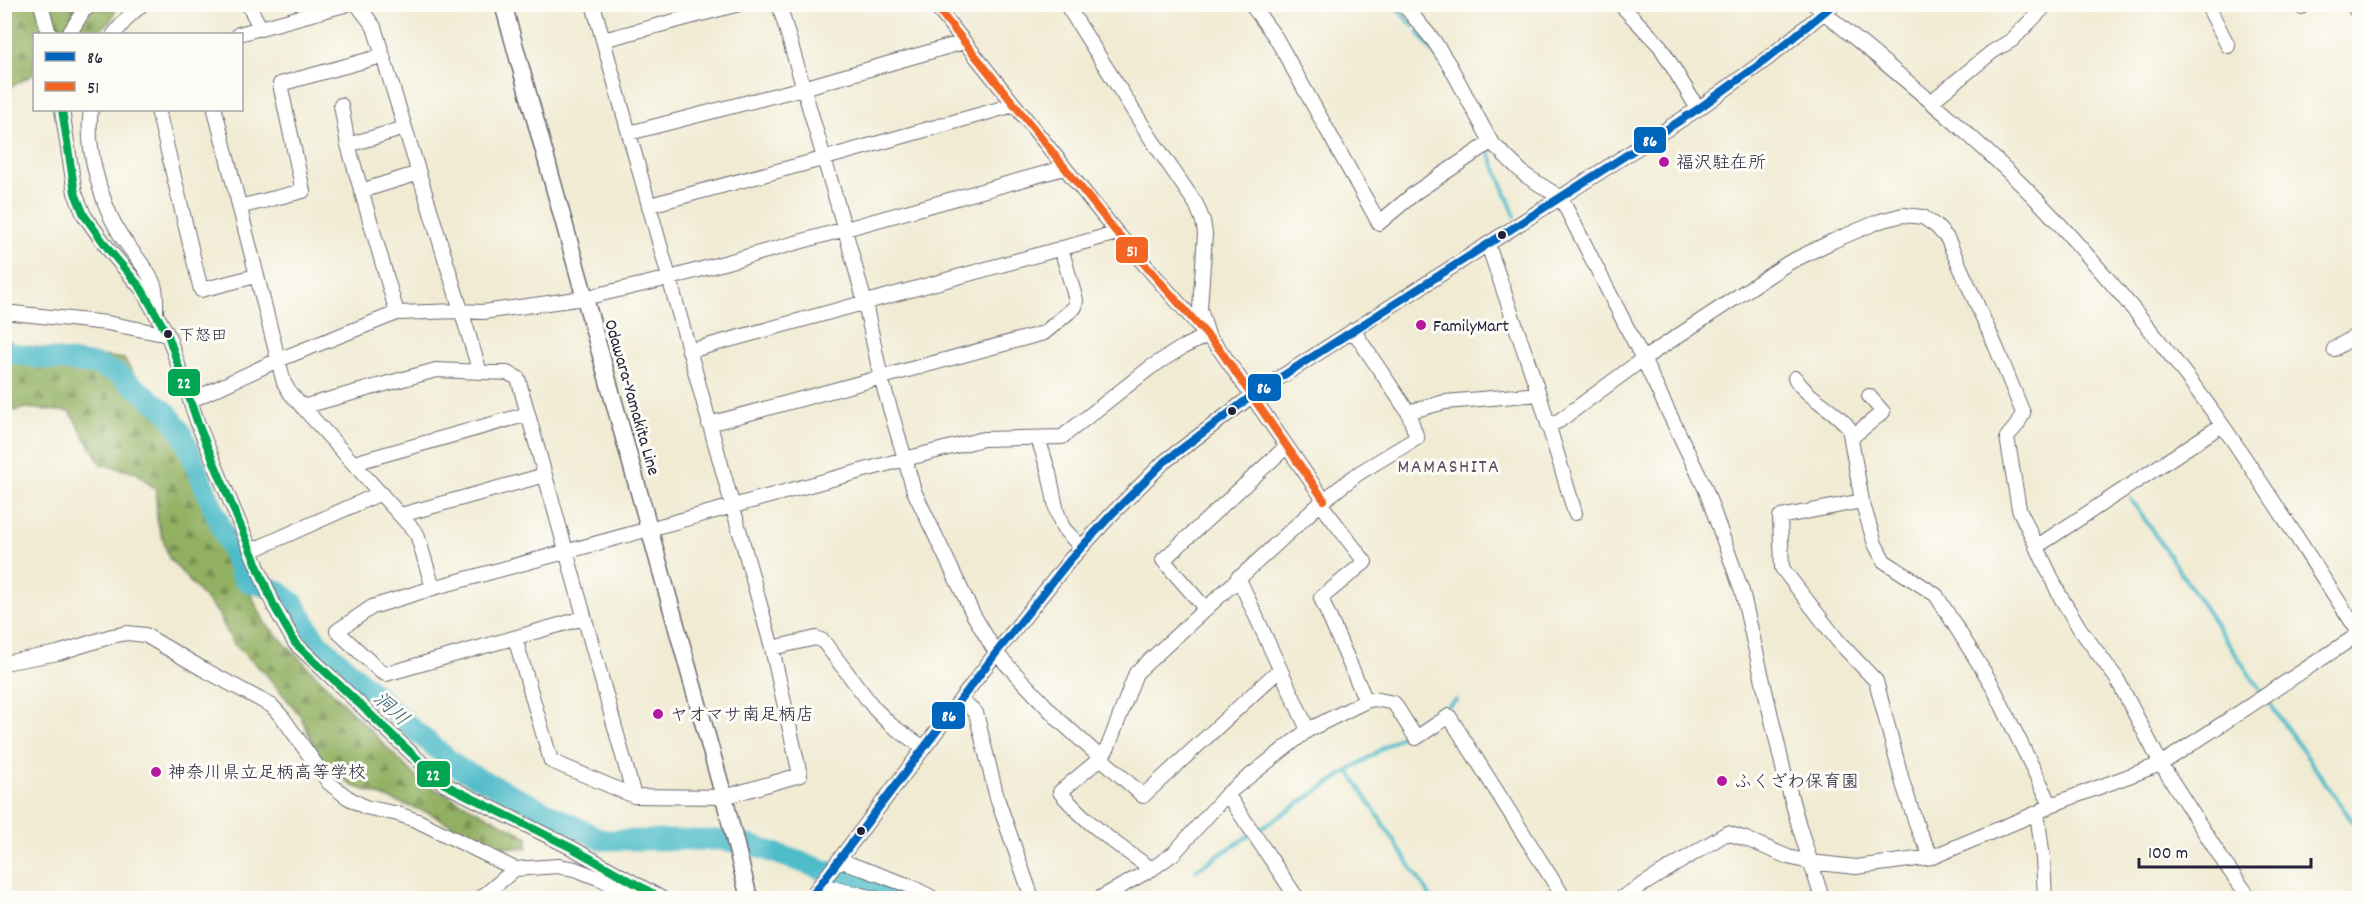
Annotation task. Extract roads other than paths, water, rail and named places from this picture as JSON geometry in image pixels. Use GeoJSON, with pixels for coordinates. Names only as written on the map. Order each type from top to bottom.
{"type":"FeatureCollection","features":[{"type":"Feature","properties":{"kind":"main road","name":"Odawara-Yamakita Line"},"geometry":{"type":"LineString","coordinates":[[503,4],[724,799],[747,891]]}},
{"type":"Feature","properties":{"kind":"street"},"geometry":{"type":"LineString","coordinates":[[41,4],[50,33]]}},
{"type":"Feature","properties":{"kind":"street"},"geometry":{"type":"LineString","coordinates":[[70,33],[84,10],[94,4]]}},
{"type":"Feature","properties":{"kind":"street"},"geometry":{"type":"LineString","coordinates":[[115,33],[142,4]]}},
{"type":"Feature","properties":{"kind":"street"},"geometry":{"type":"LineString","coordinates":[[248,4],[261,29]]}},
{"type":"Feature","properties":{"kind":"street"},"geometry":{"type":"LineString","coordinates":[[243,33],[348,4]]}},
{"type":"Feature","properties":{"kind":"street"},"geometry":{"type":"LineString","coordinates":[[357,4],[374,27],[480,372]]}},
{"type":"Feature","properties":{"kind":"street"},"geometry":{"type":"LineString","coordinates":[[515,638],[551,760],[634,796],[724,799],[800,775],[772,648],[593,4]]}},
{"type":"Feature","properties":{"kind":"street"},"geometry":{"type":"LineString","coordinates":[[603,40],[739,4]]}},
{"type":"Feature","properties":{"kind":"street"},"geometry":{"type":"LineString","coordinates":[[779,4],[822,159],[845,230],[865,303],[881,378],[914,491],[973,614],[996,652],[1059,720],[1143,796],[1279,670]]}},
{"type":"Feature","properties":{"kind":"street"},"geometry":{"type":"LineString","coordinates":[[934,4],[1117,233],[1208,335],[1253,395],[1365,562],[1321,598],[1366,701]]}},
{"type":"Feature","properties":{"kind":"street"},"geometry":{"type":"LineString","coordinates":[[1066,4],[1150,137],[1196,204],[1203,221],[1205,234],[1200,309],[1208,335]]}},
{"type":"Feature","properties":{"kind":"street"},"geometry":{"type":"LineString","coordinates":[[1251,4],[1276,38],[1379,223],[1416,192],[1486,145]]}},
{"type":"Feature","properties":{"kind":"street"},"geometry":{"type":"LineString","coordinates":[[1403,4],[1434,41],[1450,66],[1486,145],[1561,198],[1643,359],[1705,488],[1742,591],[1784,772],[1822,898]]}},
{"type":"Feature","properties":{"kind":"street"},"geometry":{"type":"LineString","coordinates":[[1620,4],[1660,46],[1698,109]]}},
{"type":"Feature","properties":{"kind":"street"},"geometry":{"type":"LineString","coordinates":[[1931,102],[1992,52],[2012,40],[2047,4]]}},
{"type":"Feature","properties":{"kind":"street"},"geometry":{"type":"LineString","coordinates":[[2207,4],[2228,46]]}},
{"type":"Feature","properties":{"kind":"street"},"geometry":{"type":"LineString","coordinates":[[2353,4],[2360,18]]}},
{"type":"Feature","properties":{"kind":"street"},"geometry":{"type":"LineString","coordinates":[[810,898],[962,700],[996,652],[1082,547],[1164,462],[1253,395],[1698,109],[1767,59],[1824,7],[1931,102],[2053,217],[2165,348],[2222,425],[2359,634],[2162,764],[2051,805],[1932,857],[1856,867],[1810,862],[1788,857],[1727,833],[1621,898]]}},
{"type":"Feature","properties":{"kind":"street"},"geometry":{"type":"LineString","coordinates":[[629,133],[803,88],[964,42]]}},
{"type":"Feature","properties":{"kind":"street"},"geometry":{"type":"LineString","coordinates":[[238,207],[303,191],[280,84],[382,56]]}},
{"type":"Feature","properties":{"kind":"street"},"geometry":{"type":"LineString","coordinates":[[341,105],[348,145],[397,313]]}},
{"type":"Feature","properties":{"kind":"street"},"geometry":{"type":"LineString","coordinates":[[650,205],[1014,105]]}},
{"type":"Feature","properties":{"kind":"street"},"geometry":{"type":"LineString","coordinates":[[62,111],[75,193],[84,214],[109,250],[141,288],[168,335],[190,401],[251,551],[274,606],[295,643],[444,784],[572,848],[661,898]]}},
{"type":"Feature","properties":{"kind":"street"},"geometry":{"type":"LineString","coordinates":[[91,111],[91,140],[95,169],[106,209],[119,233],[153,282],[156,292],[156,315]]}},
{"type":"Feature","properties":{"kind":"street"},"geometry":{"type":"LineString","coordinates":[[158,111],[201,290],[256,276]]}},
{"type":"Feature","properties":{"kind":"street"},"geometry":{"type":"LineString","coordinates":[[215,111],[284,383],[302,407],[417,534],[432,588]]}},
{"type":"Feature","properties":{"kind":"street"},"geometry":{"type":"LineString","coordinates":[[348,145],[405,128]]}},
{"type":"Feature","properties":{"kind":"street"},"geometry":{"type":"LineString","coordinates":[[190,401],[278,360],[397,313],[483,312],[584,298],[670,278],[1064,168]]}},
{"type":"Feature","properties":{"kind":"street"},"geometry":{"type":"LineString","coordinates":[[361,191],[419,173]]}},
{"type":"Feature","properties":{"kind":"street"},"geometry":{"type":"LineString","coordinates":[[1548,426],[1559,421],[1643,359],[1788,263],[1880,221],[1903,214],[1923,217],[1936,226],[1954,252],[2022,413],[2017,425],[2007,437],[2019,509],[2036,547],[2060,596],[2117,679],[2162,764],[2225,864],[2250,898]]}},
{"type":"Feature","properties":{"kind":"street"},"geometry":{"type":"LineString","coordinates":[[689,351],[1117,233]]}},
{"type":"Feature","properties":{"kind":"street"},"geometry":{"type":"LineString","coordinates":[[1488,245],[1539,394],[1575,513]]}},
{"type":"Feature","properties":{"kind":"street"},"geometry":{"type":"LineString","coordinates":[[709,424],[1044,333],[1075,307],[1076,300],[1061,248]]}},
{"type":"Feature","properties":{"kind":"street"},"geometry":{"type":"LineString","coordinates":[[4,312],[107,323],[168,335]]}},
{"type":"Feature","properties":{"kind":"street"},"geometry":{"type":"LineString","coordinates":[[1152,869],[1102,835],[1078,814],[1060,792],[1101,758],[1108,747],[1136,673],[1322,501],[1359,473],[1417,438],[1408,412],[1353,330]]}},
{"type":"Feature","properties":{"kind":"street"},"geometry":{"type":"LineString","coordinates":[[2334,349],[2360,333]]}},
{"type":"Feature","properties":{"kind":"street"},"geometry":{"type":"LineString","coordinates":[[584,618],[386,674],[337,631],[372,606],[905,459],[983,439],[1062,437],[1151,367],[1183,346],[1208,335]]}},
{"type":"Feature","properties":{"kind":"street"},"geometry":{"type":"LineString","coordinates":[[302,407],[436,370],[507,373],[518,378],[634,796]]}},
{"type":"Feature","properties":{"kind":"street"},"geometry":{"type":"LineString","coordinates":[[1795,378],[1800,386],[1841,418],[1849,428],[1862,501],[1875,544],[1884,561],[1936,595],[1991,683],[2051,805]]}},
{"type":"Feature","properties":{"kind":"street"},"geometry":{"type":"LineString","coordinates":[[1408,412],[1445,402],[1539,394]]}},
{"type":"Feature","properties":{"kind":"street"},"geometry":{"type":"LineString","coordinates":[[1852,437],[1883,412],[1869,396]]}},
{"type":"Feature","properties":{"kind":"street"},"geometry":{"type":"LineString","coordinates":[[354,463],[528,414]]}},
{"type":"Feature","properties":{"kind":"street"},"geometry":{"type":"LineString","coordinates":[[2036,547],[2222,425]]}},
{"type":"Feature","properties":{"kind":"street"},"geometry":{"type":"LineString","coordinates":[[1038,438],[1063,528],[1082,547]]}},
{"type":"Feature","properties":{"kind":"street"},"geometry":{"type":"LineString","coordinates":[[1205,608],[1163,560],[1286,447]]}},
{"type":"Feature","properties":{"kind":"street"},"geometry":{"type":"LineString","coordinates":[[401,515],[545,475]]}},
{"type":"Feature","properties":{"kind":"street"},"geometry":{"type":"LineString","coordinates":[[251,551],[381,493]]}},
{"type":"Feature","properties":{"kind":"street"},"geometry":{"type":"LineString","coordinates":[[1862,501],[1780,517],[1782,568],[1838,641],[1876,681],[1902,784],[1919,832],[1932,857]]}},
{"type":"Feature","properties":{"kind":"street"},"geometry":{"type":"LineString","coordinates":[[1238,577],[1308,730]]}},
{"type":"Feature","properties":{"kind":"street"},"geometry":{"type":"LineString","coordinates":[[4,663],[58,653],[127,633],[145,635],[272,706],[329,783],[365,807],[418,821],[515,869],[558,866],[575,869],[603,880],[633,898]]}},
{"type":"Feature","properties":{"kind":"street"},"geometry":{"type":"LineString","coordinates":[[772,648],[816,638],[822,641],[874,708],[891,725],[924,748]]}},
{"type":"Feature","properties":{"kind":"street"},"geometry":{"type":"LineString","coordinates":[[1100,898],[1108,896],[1174,853],[1227,794],[1308,730],[1374,699],[1394,703],[1416,738],[1449,716],[1564,898]]}},
{"type":"Feature","properties":{"kind":"street"},"geometry":{"type":"LineString","coordinates":[[962,700],[976,713],[998,798],[1032,898]]}},
{"type":"Feature","properties":{"kind":"street"},"geometry":{"type":"LineString","coordinates":[[1227,794],[1297,898]]}},
{"type":"Feature","properties":{"kind":"street"},"geometry":{"type":"LineString","coordinates":[[2037,813],[2045,898]]}},
{"type":"Feature","properties":{"kind":"street"},"geometry":{"type":"LineString","coordinates":[[839,860],[910,886],[933,898]]}},
{"type":"Feature","properties":{"kind":"street"},"geometry":{"type":"LineString","coordinates":[[481,898],[515,869]]}},
{"type":"Feature","properties":{"kind":"street"},"geometry":{"type":"LineString","coordinates":[[820,885],[875,898]]}},
{"type":"Feature","properties":{"kind":"waterway"},"geometry":{"type":"LineString","coordinates":[[1393,4],[1413,26]]}},
{"type":"Feature","properties":{"kind":"waterway"},"geometry":{"type":"LineString","coordinates":[[1418,32],[1440,62]]}},
{"type":"Feature","properties":{"kind":"waterway"},"geometry":{"type":"LineString","coordinates":[[1487,147],[1515,216]]}},
{"type":"Feature","properties":{"kind":"waterway","name":"洞川"},"geometry":{"type":"LineString","coordinates":[[4,351],[97,365],[118,374],[168,413],[183,435],[242,577],[248,582],[277,590],[294,603],[316,640],[459,768],[602,840],[719,840],[754,846],[906,898]]}},
{"type":"Feature","properties":{"kind":"waterway"},"geometry":{"type":"LineString","coordinates":[[2131,499],[2256,684],[2360,832]]}},
{"type":"Feature","properties":{"kind":"waterway"},"geometry":{"type":"LineString","coordinates":[[1257,831],[1456,700]]}},
{"type":"Feature","properties":{"kind":"waterway"},"geometry":{"type":"LineString","coordinates":[[1349,771],[1431,898]]}},
{"type":"Feature","properties":{"kind":"waterway"},"geometry":{"type":"LineString","coordinates":[[1196,870],[1250,835]]}},
{"type":"Feature","properties":{"kind":"place","name":"福沢駐在所"},"geometry":{"type":"Point","coordinates":[1664,162]}},
{"type":"Feature","properties":{"kind":"place","name":"FamilyMart"},"geometry":{"type":"Point","coordinates":[1421,325]}},
{"type":"Feature","properties":{"kind":"place","name":"下怒田"},"geometry":{"type":"Point","coordinates":[168,334]}},
{"type":"Feature","properties":{"kind":"place","name":"ヤオマサ南足柄店"},"geometry":{"type":"Point","coordinates":[658,714]}},
{"type":"Feature","properties":{"kind":"place","name":"神奈川県立足柄高等学校"},"geometry":{"type":"Point","coordinates":[156,772]}},
{"type":"Feature","properties":{"kind":"place","name":"ふくざわ保育園"},"geometry":{"type":"Point","coordinates":[1722,781]}},
{"type":"Feature","properties":{"kind":"district","name":"MAMASHITA"},"geometry":{"type":"Point","coordinates":[1449,465]}}]}
